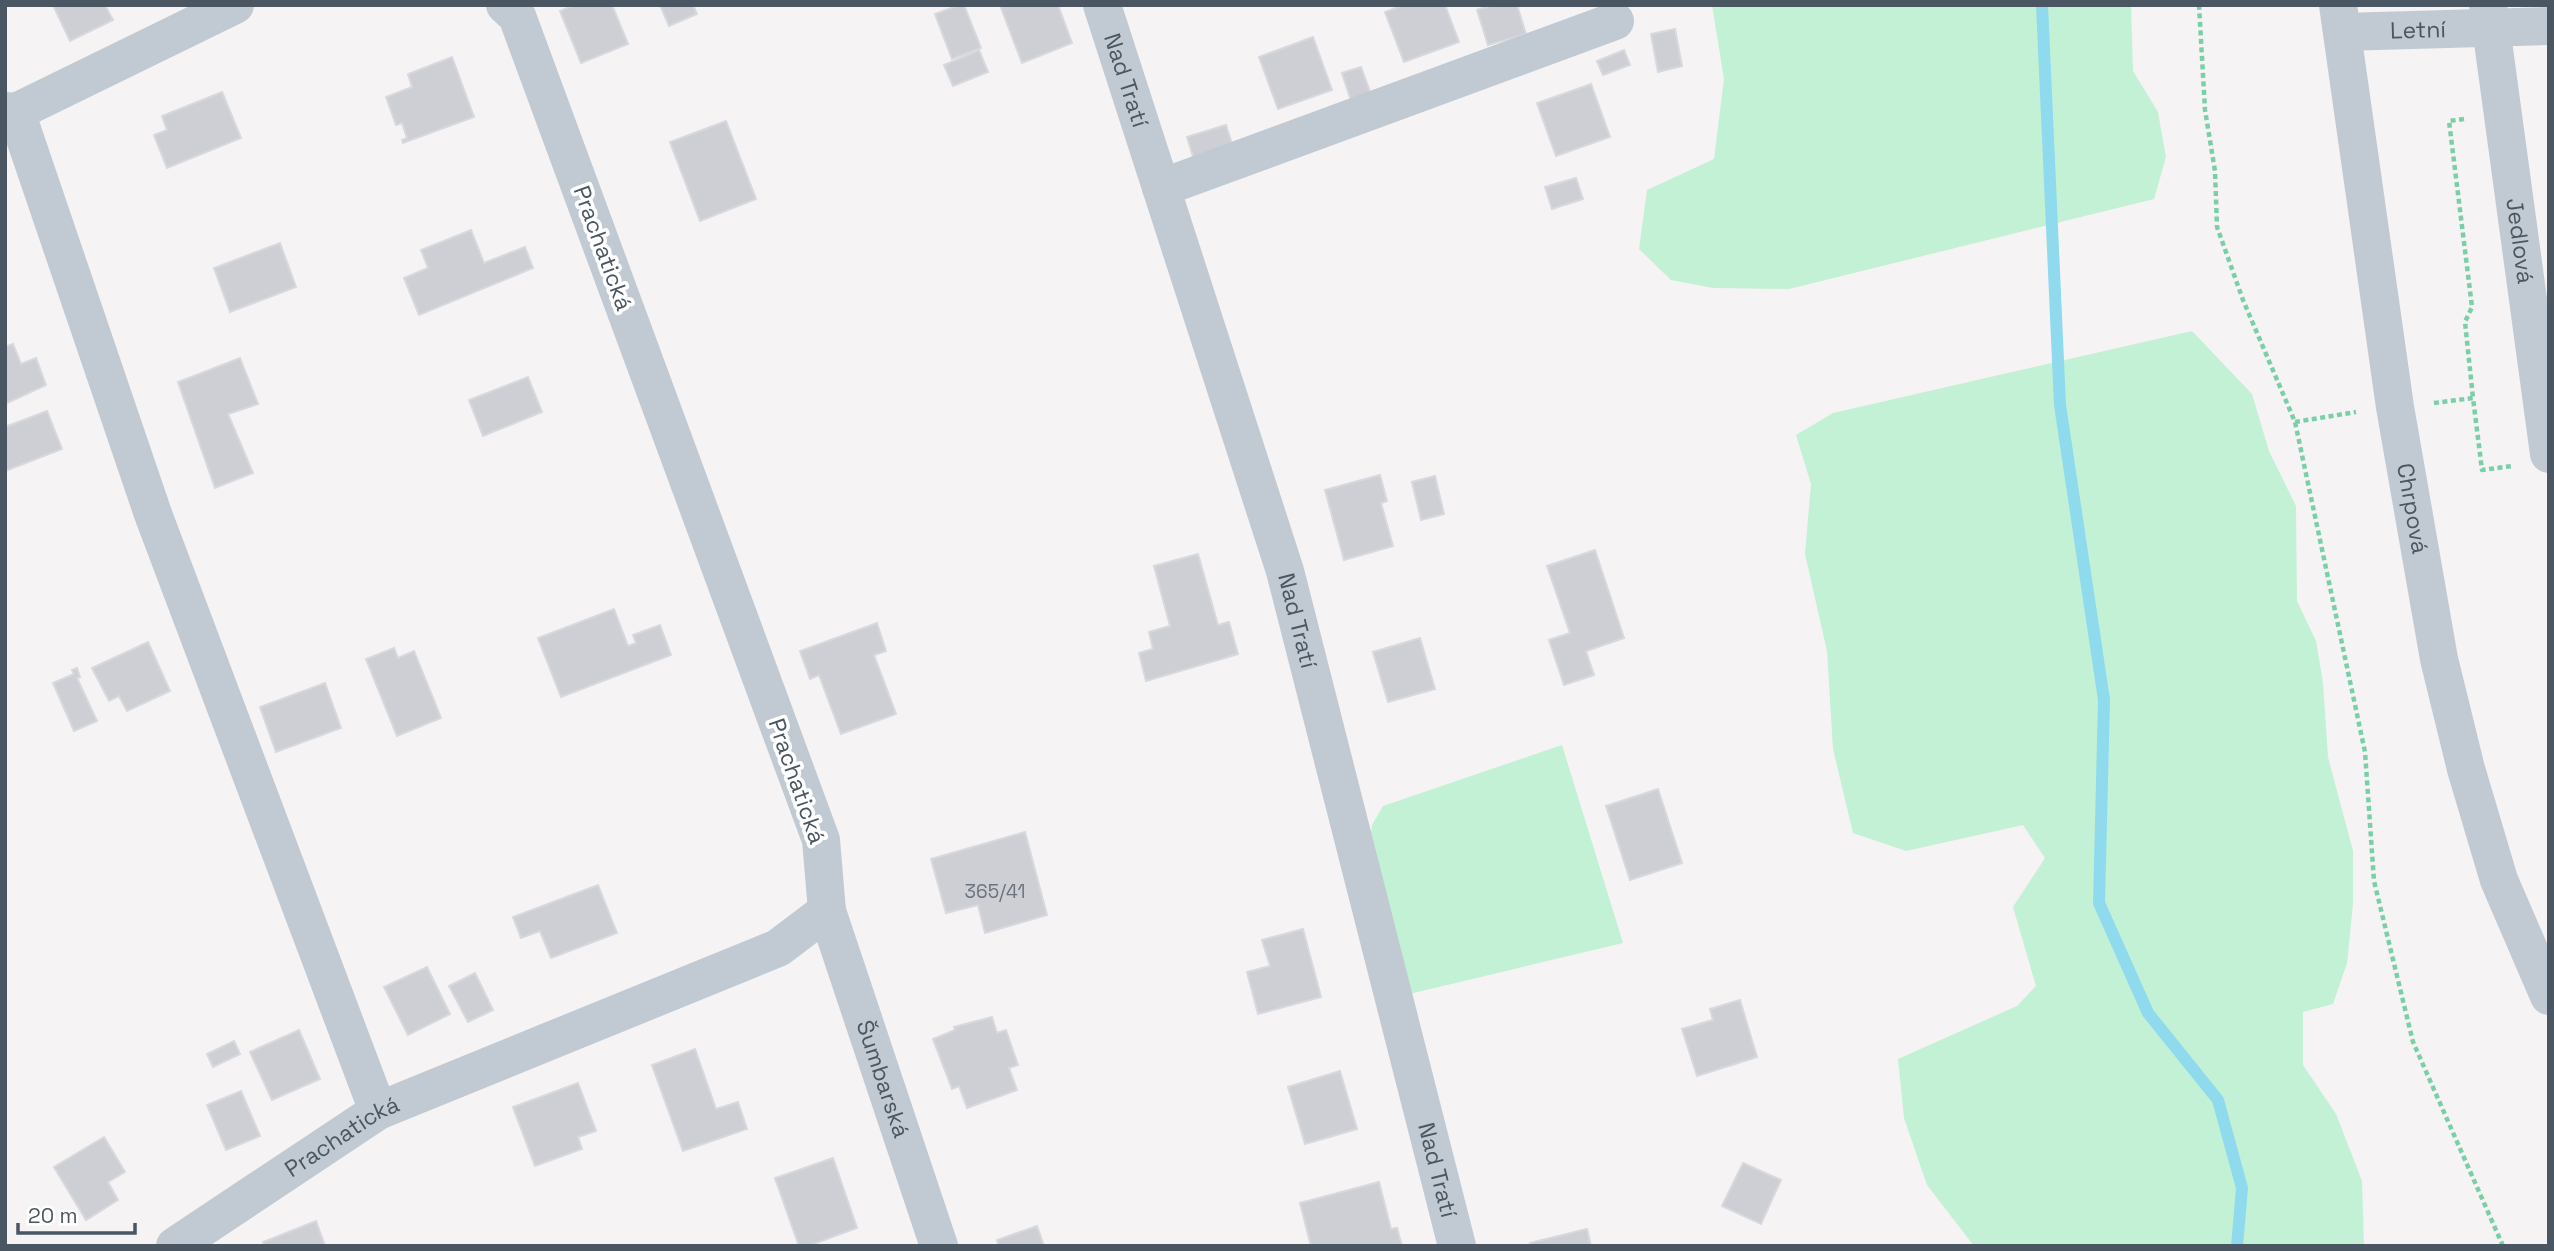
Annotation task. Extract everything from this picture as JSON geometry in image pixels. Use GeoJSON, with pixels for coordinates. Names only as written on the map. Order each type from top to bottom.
{"type":"FeatureCollection","features":[{"type":"Feature","properties":{"kind":"street"},"geometry":{"type":"LineString","coordinates":[[235,5],[10,111],[153,514],[378,1111]]}},
{"type":"Feature","properties":{"kind":"street","name":"Prachatická"},"geometry":{"type":"LineString","coordinates":[[175,1246],[378,1111],[778,947],[827,911],[821,840],[517,16],[505,5]]}},
{"type":"Feature","properties":{"kind":"street","name":"Nad Tratí"},"geometry":{"type":"LineString","coordinates":[[1102,5],[1285,571],[1457,1246]]}},
{"type":"Feature","properties":{"kind":"street","name":"Letní"},"geometry":{"type":"LineString","coordinates":[[2341,19],[2490,16],[2549,26]]}},
{"type":"Feature","properties":{"kind":"street","name":"Jedlová"},"geometry":{"type":"LineString","coordinates":[[2490,16],[2549,454]]}},
{"type":"Feature","properties":{"kind":"street","name":"Chrpová"},"geometry":{"type":"LineString","coordinates":[[2341,19],[2395,407],[2439,659],[2466,769],[2499,880],[2549,996]]}},
{"type":"Feature","properties":{"kind":"street"},"geometry":{"type":"LineString","coordinates":[[1161,188],[1615,21]]}},
{"type":"Feature","properties":{"kind":"street","name":"Šumbarská"},"geometry":{"type":"LineString","coordinates":[[827,911],[939,1246]]}},
{"type":"Feature","properties":{"kind":"path"},"geometry":{"type":"LineString","coordinates":[[2199,5],[2205,110],[2215,170],[2217,227],[2243,300],[2295,422],[2365,752],[2374,881],[2413,1042],[2503,1246]]}},
{"type":"Feature","properties":{"kind":"path"},"geometry":{"type":"LineString","coordinates":[[2482,470],[2465,321],[2472,307],[2449,121],[2503,113]]}},
{"type":"Feature","properties":{"kind":"path"},"geometry":{"type":"LineString","coordinates":[[2447,401],[2473,398]]}},
{"type":"Feature","properties":{"kind":"path"},"geometry":{"type":"LineString","coordinates":[[2295,422],[2331,415]]}},
{"type":"Feature","properties":{"kind":"green space"},"geometry":{"type":"Polygon","coordinates":[[[1712,5],[2131,5],[2133,71],[2158,112],[2166,157],[2154,199],[1789,289],[1713,288],[1671,280],[1639,249],[1647,190],[1714,159],[1724,79],[1712,5]]]}},
{"type":"Feature","properties":{"kind":"green space"},"geometry":{"type":"Polygon","coordinates":[[[2192,331],[2252,394],[2269,451],[2296,506],[2297,601],[2316,641],[2323,683],[2328,757],[2353,851],[2353,904],[2347,963],[2333,1004],[2303,1012],[2303,1065],[2336,1114],[2362,1181],[2364,1246],[1974,1246],[1927,1185],[1904,1118],[1898,1059],[2017,1006],[2036,986],[2013,907],[2045,858],[2023,825],[1906,851],[1853,833],[1833,749],[1827,651],[1805,554],[1811,484],[1796,435],[1833,413],[2192,331]]]}},
{"type":"Feature","properties":{"kind":"green space"},"geometry":{"type":"Polygon","coordinates":[[[1562,745],[1623,943],[1405,995],[1369,846],[1372,825],[1383,806],[1562,745]]]}},
{"type":"Feature","properties":{"kind":"building"},"geometry":{"type":"Polygon","coordinates":[[[53,5],[105,5],[113,20],[70,41],[53,5]]]}},
{"type":"Feature","properties":{"kind":"building"},"geometry":{"type":"Polygon","coordinates":[[[574,5],[612,5],[628,44],[581,63],[560,11],[574,5]]]}},
{"type":"Feature","properties":{"kind":"building"},"geometry":{"type":"Polygon","coordinates":[[[660,5],[693,5],[697,14],[669,26],[660,5]]]}},
{"type":"Feature","properties":{"kind":"building"},"geometry":{"type":"Polygon","coordinates":[[[964,5],[981,48],[952,59],[935,14],[964,5]]]}},
{"type":"Feature","properties":{"kind":"building"},"geometry":{"type":"Polygon","coordinates":[[[1000,5],[1058,5],[1072,43],[1022,63],[1000,5]]]}},
{"type":"Feature","properties":{"kind":"building"},"geometry":{"type":"Polygon","coordinates":[[[1403,5],[1445,5],[1459,42],[1404,62],[1385,12],[1403,5]]]}},
{"type":"Feature","properties":{"kind":"building"},"geometry":{"type":"Polygon","coordinates":[[[1493,5],[1517,5],[1526,34],[1488,45],[1477,10],[1493,5]]]}},
{"type":"Feature","properties":{"kind":"building"},"geometry":{"type":"Polygon","coordinates":[[[1675,29],[1682,66],[1658,72],[1651,34],[1675,29]]]}},
{"type":"Feature","properties":{"kind":"building"},"geometry":{"type":"Polygon","coordinates":[[[1313,37],[1332,90],[1278,109],[1259,57],[1313,37]]]}},
{"type":"Feature","properties":{"kind":"building"},"geometry":{"type":"Polygon","coordinates":[[[979,50],[988,72],[953,86],[944,65],[979,50]]]}},
{"type":"Feature","properties":{"kind":"building"},"geometry":{"type":"Polygon","coordinates":[[[1624,50],[1630,65],[1603,75],[1597,61],[1624,50]]]}},
{"type":"Feature","properties":{"kind":"building"},"geometry":{"type":"Polygon","coordinates":[[[452,57],[474,117],[403,143],[402,140],[407,138],[402,123],[396,125],[386,97],[412,87],[408,74],[452,57]]]}},
{"type":"Feature","properties":{"kind":"building"},"geometry":{"type":"Polygon","coordinates":[[[1361,67],[1372,97],[1352,104],[1342,73],[1361,67]]]}},
{"type":"Feature","properties":{"kind":"building"},"geometry":{"type":"Polygon","coordinates":[[[1591,84],[1610,137],[1556,156],[1537,103],[1591,84]]]}},
{"type":"Feature","properties":{"kind":"building"},"geometry":{"type":"Polygon","coordinates":[[[222,92],[241,138],[167,168],[154,135],[167,130],[162,116],[222,92]]]}},
{"type":"Feature","properties":{"kind":"building"},"geometry":{"type":"Polygon","coordinates":[[[726,121],[756,199],[700,221],[670,142],[726,121]]]}},
{"type":"Feature","properties":{"kind":"building"},"geometry":{"type":"Polygon","coordinates":[[[1226,125],[1234,150],[1195,163],[1187,137],[1226,125]]]}},
{"type":"Feature","properties":{"kind":"building"},"geometry":{"type":"Polygon","coordinates":[[[1576,178],[1583,199],[1552,209],[1545,187],[1576,178]]]}},
{"type":"Feature","properties":{"kind":"building"},"geometry":{"type":"Polygon","coordinates":[[[471,230],[484,263],[525,247],[533,268],[419,315],[404,278],[428,268],[421,250],[471,230]]]}},
{"type":"Feature","properties":{"kind":"building"},"geometry":{"type":"Polygon","coordinates":[[[280,243],[296,287],[230,312],[214,268],[280,243]]]}},
{"type":"Feature","properties":{"kind":"building"},"geometry":{"type":"Polygon","coordinates":[[[13,344],[21,364],[36,358],[46,385],[5,404],[5,347],[13,344]]]}},
{"type":"Feature","properties":{"kind":"building"},"geometry":{"type":"Polygon","coordinates":[[[240,358],[258,404],[228,414],[253,473],[215,488],[178,382],[240,358]]]}},
{"type":"Feature","properties":{"kind":"building"},"geometry":{"type":"Polygon","coordinates":[[[528,377],[542,412],[483,436],[469,400],[528,377]]]}},
{"type":"Feature","properties":{"kind":"building"},"geometry":{"type":"Polygon","coordinates":[[[47,411],[62,449],[5,471],[5,427],[47,411]]]}},
{"type":"Feature","properties":{"kind":"building"},"geometry":{"type":"Polygon","coordinates":[[[1380,475],[1387,501],[1381,503],[1393,546],[1344,560],[1325,490],[1380,475]]]}},
{"type":"Feature","properties":{"kind":"building"},"geometry":{"type":"Polygon","coordinates":[[[1435,476],[1444,514],[1421,520],[1412,482],[1435,476]]]}},
{"type":"Feature","properties":{"kind":"building"},"geometry":{"type":"Polygon","coordinates":[[[1595,550],[1624,638],[1586,651],[1594,675],[1564,685],[1549,640],[1570,633],[1547,566],[1595,550]]]}},
{"type":"Feature","properties":{"kind":"building"},"geometry":{"type":"Polygon","coordinates":[[[1198,554],[1218,625],[1229,622],[1238,654],[1146,681],[1139,653],[1153,649],[1149,632],[1170,626],[1154,566],[1198,554]]]}},
{"type":"Feature","properties":{"kind":"building"},"geometry":{"type":"Polygon","coordinates":[[[614,609],[628,646],[636,643],[633,635],[660,625],[671,655],[561,697],[538,638],[614,609]]]}},
{"type":"Feature","properties":{"kind":"building"},"geometry":{"type":"Polygon","coordinates":[[[877,623],[886,651],[874,655],[896,714],[841,734],[819,675],[810,679],[800,651],[877,623]]]}},
{"type":"Feature","properties":{"kind":"building"},"geometry":{"type":"Polygon","coordinates":[[[1420,638],[1435,689],[1388,702],[1373,652],[1420,638]]]}},
{"type":"Feature","properties":{"kind":"building"},"geometry":{"type":"Polygon","coordinates":[[[148,642],[170,691],[127,711],[119,696],[109,701],[92,668],[148,642]]]}},
{"type":"Feature","properties":{"kind":"building"},"geometry":{"type":"Polygon","coordinates":[[[394,648],[398,658],[414,651],[441,718],[397,736],[366,659],[394,648]]]}},
{"type":"Feature","properties":{"kind":"building"},"geometry":{"type":"Polygon","coordinates":[[[77,668],[80,677],[77,678],[97,721],[74,731],[53,683],[74,674],[72,670],[77,668]]]}},
{"type":"Feature","properties":{"kind":"building"},"geometry":{"type":"Polygon","coordinates":[[[325,683],[341,728],[276,752],[260,707],[325,683]]]}},
{"type":"Feature","properties":{"kind":"building"},"geometry":{"type":"Polygon","coordinates":[[[1658,789],[1682,863],[1630,880],[1606,806],[1658,789]]]}},
{"type":"Feature","properties":{"kind":"building"},"geometry":{"type":"Polygon","coordinates":[[[1025,832],[1047,915],[985,933],[978,905],[946,913],[931,859],[1025,832]]]}},
{"type":"Feature","properties":{"kind":"building"},"geometry":{"type":"Polygon","coordinates":[[[598,885],[617,933],[551,958],[540,931],[521,938],[513,917],[598,885]]]}},
{"type":"Feature","properties":{"kind":"building"},"geometry":{"type":"Polygon","coordinates":[[[1303,929],[1321,997],[1258,1014],[1247,972],[1270,966],[1262,940],[1303,929]]]}},
{"type":"Feature","properties":{"kind":"building"},"geometry":{"type":"Polygon","coordinates":[[[427,967],[450,1014],[408,1035],[384,987],[427,967]]]}},
{"type":"Feature","properties":{"kind":"building"},"geometry":{"type":"Polygon","coordinates":[[[475,973],[493,1010],[468,1022],[449,986],[475,973]]]}},
{"type":"Feature","properties":{"kind":"building"},"geometry":{"type":"Polygon","coordinates":[[[1740,1000],[1757,1057],[1697,1076],[1682,1029],[1713,1020],[1710,1009],[1740,1000]]]}},
{"type":"Feature","properties":{"kind":"building"},"geometry":{"type":"Polygon","coordinates":[[[992,1017],[997,1033],[1006,1030],[1018,1065],[1009,1068],[1017,1090],[967,1108],[959,1086],[952,1089],[933,1039],[955,1030],[954,1027],[992,1017]]]}},
{"type":"Feature","properties":{"kind":"building"},"geometry":{"type":"Polygon","coordinates":[[[299,1030],[320,1079],[272,1100],[250,1052],[299,1030]]]}},
{"type":"Feature","properties":{"kind":"building"},"geometry":{"type":"Polygon","coordinates":[[[234,1041],[240,1054],[213,1067],[207,1054],[234,1041]]]}},
{"type":"Feature","properties":{"kind":"building"},"geometry":{"type":"Polygon","coordinates":[[[695,1049],[716,1109],[738,1102],[747,1129],[683,1151],[652,1065],[695,1049]]]}},
{"type":"Feature","properties":{"kind":"building"},"geometry":{"type":"Polygon","coordinates":[[[1340,1071],[1357,1129],[1305,1144],[1288,1087],[1340,1071]]]}},
{"type":"Feature","properties":{"kind":"building"},"geometry":{"type":"Polygon","coordinates":[[[578,1083],[596,1131],[578,1137],[582,1149],[535,1166],[513,1107],[578,1083]]]}},
{"type":"Feature","properties":{"kind":"building"},"geometry":{"type":"Polygon","coordinates":[[[241,1091],[260,1136],[226,1150],[207,1105],[241,1091]]]}},
{"type":"Feature","properties":{"kind":"building"},"geometry":{"type":"Polygon","coordinates":[[[104,1137],[125,1172],[108,1182],[118,1200],[86,1220],[54,1167],[104,1137]]]}},
{"type":"Feature","properties":{"kind":"building"},"geometry":{"type":"Polygon","coordinates":[[[833,1158],[857,1228],[808,1246],[799,1246],[775,1178],[833,1158]]]}},
{"type":"Feature","properties":{"kind":"building"},"geometry":{"type":"Polygon","coordinates":[[[1743,1163],[1781,1180],[1761,1224],[1722,1206],[1743,1163]]]}},
{"type":"Feature","properties":{"kind":"building"},"geometry":{"type":"Polygon","coordinates":[[[1379,1182],[1391,1229],[1397,1228],[1402,1246],[1311,1246],[1300,1203],[1379,1182]]]}},
{"type":"Feature","properties":{"kind":"building"},"geometry":{"type":"Polygon","coordinates":[[[316,1221],[325,1246],[264,1246],[263,1242],[316,1221]]]}},
{"type":"Feature","properties":{"kind":"building"},"geometry":{"type":"Polygon","coordinates":[[[1037,1226],[1044,1246],[999,1246],[997,1240],[1037,1226]]]}},
{"type":"Feature","properties":{"kind":"building"},"geometry":{"type":"Polygon","coordinates":[[[1587,1229],[1591,1246],[1531,1246],[1530,1243],[1587,1229]]]}},
{"type":"Feature","properties":{"kind":"waterway"},"geometry":{"type":"LineString","coordinates":[[2042,5],[2060,405],[2104,700],[2099,903],[2148,1013],[2218,1100],[2242,1188],[2237,1246]]}}]}
